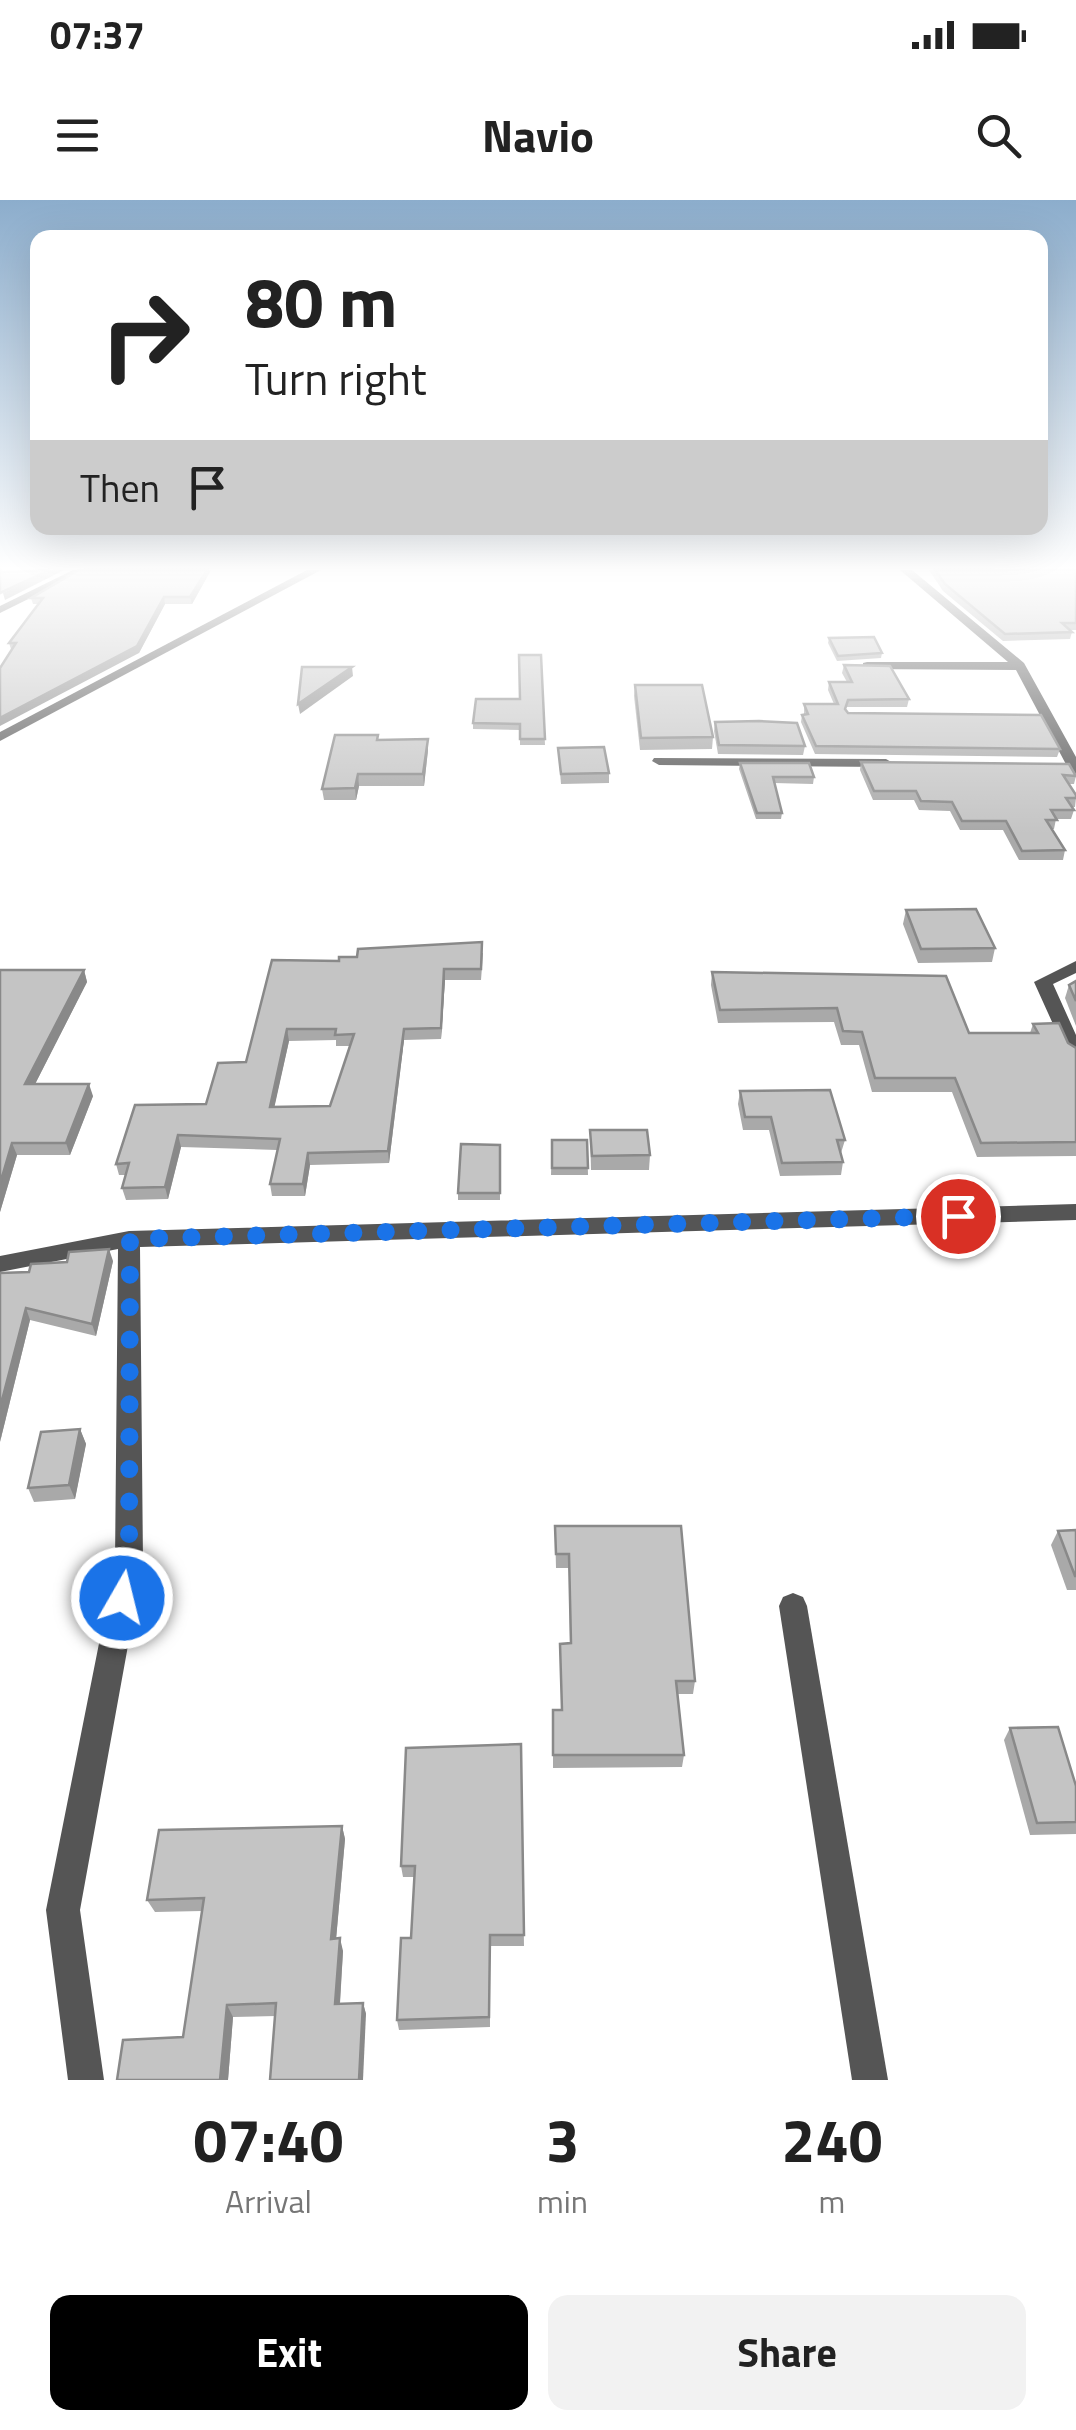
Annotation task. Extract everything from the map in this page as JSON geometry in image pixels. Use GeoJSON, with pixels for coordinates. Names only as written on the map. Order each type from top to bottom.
{"type":"FeatureCollection","features":[{"type":"Feature","properties":{"kind":"street"},"geometry":{"type":"LineString","coordinates":[[0,738],[151,658]]}},
{"type":"Feature","properties":{"kind":"street"},"geometry":{"type":"LineString","coordinates":[[1010,658],[1020,666],[1075,767]]}},
{"type":"Feature","properties":{"kind":"street"},"geometry":{"type":"LineString","coordinates":[[844,666],[1020,666]]}},
{"type":"Feature","properties":{"kind":"street"},"geometry":{"type":"LineString","coordinates":[[1027,715],[1046,715]]}},
{"type":"Feature","properties":{"kind":"street"},"geometry":{"type":"LineString","coordinates":[[659,761],[896,763]]}},
{"type":"Feature","properties":{"kind":"street"},"geometry":{"type":"LineString","coordinates":[[1054,764],[1075,767]]}},
{"type":"Feature","properties":{"kind":"street"},"geometry":{"type":"LineString","coordinates":[[1076,966],[1043,982],[1076,1055]]}},
{"type":"Feature","properties":{"kind":"street"},"geometry":{"type":"LineString","coordinates":[[0,1264],[130,1239],[1076,1212]]}},
{"type":"Feature","properties":{"kind":"street"},"geometry":{"type":"LineString","coordinates":[[86,2080],[63,1910],[129,1564],[130,1239]]}},
{"type":"Feature","properties":{"kind":"street"},"geometry":{"type":"LineString","coordinates":[[792,1606],[870,2080]]}},
{"type":"Feature","properties":{"kind":"building"},"geometry":{"type":"Polygon","coordinates":[[[7,658],[115,658],[0,718],[0,668],[7,658]]]}},
{"type":"Feature","properties":{"kind":"building"},"geometry":{"type":"Polygon","coordinates":[[[519,658],[541,658],[545,739],[520,739],[520,724],[473,723],[476,699],[520,699],[519,658]]]}},
{"type":"Feature","properties":{"kind":"building"},"geometry":{"type":"Polygon","coordinates":[[[844,665],[890,666],[909,699],[848,700],[848,713],[1041,715],[1060,749],[816,746],[802,715],[808,714],[804,704],[838,704],[829,682],[852,682],[844,665]]]}},
{"type":"Feature","properties":{"kind":"building"},"geometry":{"type":"Polygon","coordinates":[[[302,667],[352,667],[298,704],[302,667]]]}},
{"type":"Feature","properties":{"kind":"building"},"geometry":{"type":"Polygon","coordinates":[[[635,685],[702,685],[713,737],[641,738],[635,685]]]}},
{"type":"Feature","properties":{"kind":"building"},"geometry":{"type":"Polygon","coordinates":[[[715,722],[797,723],[805,746],[719,745],[715,722]]]}},
{"type":"Feature","properties":{"kind":"building"},"geometry":{"type":"Polygon","coordinates":[[[335,735],[378,735],[377,740],[428,739],[423,774],[358,774],[355,788],[322,789],[335,735]]]}},
{"type":"Feature","properties":{"kind":"building"},"geometry":{"type":"Polygon","coordinates":[[[604,747],[609,773],[561,774],[558,748],[604,747]]]}},
{"type":"Feature","properties":{"kind":"building"},"geometry":{"type":"Polygon","coordinates":[[[861,762],[1069,764],[1076,776],[1063,775],[1076,795],[1066,798],[1074,810],[1051,810],[1057,820],[1046,820],[1065,850],[1022,851],[1006,821],[962,821],[952,802],[921,801],[916,791],[874,791],[861,762]]]}},
{"type":"Feature","properties":{"kind":"building"},"geometry":{"type":"Polygon","coordinates":[[[740,763],[809,763],[814,777],[773,777],[782,813],[757,813],[740,763]]]}},
{"type":"Feature","properties":{"kind":"building"},"geometry":{"type":"Polygon","coordinates":[[[976,909],[995,948],[921,949],[906,910],[976,909]]]}},
{"type":"Feature","properties":{"kind":"building"},"geometry":{"type":"Polygon","coordinates":[[[482,942],[481,969],[444,969],[441,1028],[404,1029],[388,1151],[308,1153],[303,1184],[270,1184],[280,1139],[178,1135],[165,1187],[122,1188],[129,1163],[116,1164],[135,1105],[206,1104],[218,1063],[246,1062],[272,960],[339,961],[339,957],[357,957],[358,949],[482,942]],[[287,1029],[270,1107],[330,1106],[354,1034],[335,1035],[336,1029],[287,1029]]]}},
{"type":"Feature","properties":{"kind":"building"},"geometry":{"type":"Polygon","coordinates":[[[0,970],[84,970],[25,1084],[89,1084],[66,1143],[12,1143],[0,1184],[0,970]]]}},
{"type":"Feature","properties":{"kind":"building"},"geometry":{"type":"Polygon","coordinates":[[[712,972],[946,976],[969,1033],[1038,1033],[1033,1024],[1059,1023],[1068,1043],[1076,1048],[1076,1142],[981,1143],[955,1078],[875,1078],[862,1032],[843,1031],[837,1008],[720,1010],[712,972]]]}},
{"type":"Feature","properties":{"kind":"building"},"geometry":{"type":"Polygon","coordinates":[[[1076,981],[1076,1001],[1069,985],[1076,981]]]}},
{"type":"Feature","properties":{"kind":"building"},"geometry":{"type":"Polygon","coordinates":[[[830,1090],[845,1140],[837,1140],[843,1162],[782,1163],[771,1117],[745,1117],[740,1091],[830,1090]]]}},
{"type":"Feature","properties":{"kind":"building"},"geometry":{"type":"Polygon","coordinates":[[[590,1130],[647,1130],[650,1155],[592,1156],[590,1130]]]}},
{"type":"Feature","properties":{"kind":"building"},"geometry":{"type":"Polygon","coordinates":[[[552,1140],[587,1140],[588,1168],[552,1168],[552,1140]]]}},
{"type":"Feature","properties":{"kind":"building"},"geometry":{"type":"Polygon","coordinates":[[[461,1144],[500,1145],[500,1193],[458,1193],[461,1144]]]}},
{"type":"Feature","properties":{"kind":"building"},"geometry":{"type":"Polygon","coordinates":[[[109,1249],[92,1324],[26,1308],[0,1408],[0,1273],[29,1272],[31,1264],[67,1262],[69,1252],[109,1249]]]}},
{"type":"Feature","properties":{"kind":"building"},"geometry":{"type":"Polygon","coordinates":[[[80,1429],[69,1485],[28,1488],[41,1432],[80,1429]]]}},
{"type":"Feature","properties":{"kind":"building"},"geometry":{"type":"Polygon","coordinates":[[[555,1526],[681,1526],[695,1681],[676,1681],[684,1755],[553,1755],[553,1710],[562,1710],[560,1644],[571,1643],[569,1554],[556,1554],[555,1526]]]}},
{"type":"Feature","properties":{"kind":"building"},"geometry":{"type":"Polygon","coordinates":[[[1076,1530],[1076,1576],[1075,1576],[1058,1531],[1076,1530]]]}},
{"type":"Feature","properties":{"kind":"building"},"geometry":{"type":"Polygon","coordinates":[[[1058,1727],[1076,1786],[1076,1822],[1037,1823],[1010,1728],[1058,1727]]]}},
{"type":"Feature","properties":{"kind":"building"},"geometry":{"type":"Polygon","coordinates":[[[521,1744],[524,1935],[490,1935],[489,2017],[397,2020],[401,1938],[411,1938],[415,1866],[401,1866],[406,1748],[521,1744]]]}},
{"type":"Feature","properties":{"kind":"building"},"geometry":{"type":"Polygon","coordinates":[[[342,1826],[331,1939],[340,1938],[335,2004],[363,2003],[359,2080],[270,2080],[276,2003],[227,2005],[220,2080],[117,2080],[123,2040],[183,2037],[204,1898],[147,1900],[159,1830],[342,1826]]]}},
{"type":"Feature","properties":{"kind":"route"},"geometry":{"type":"LineString","coordinates":[[122,1598],[129,1564],[130,1239],[958,1216]]}}]}
